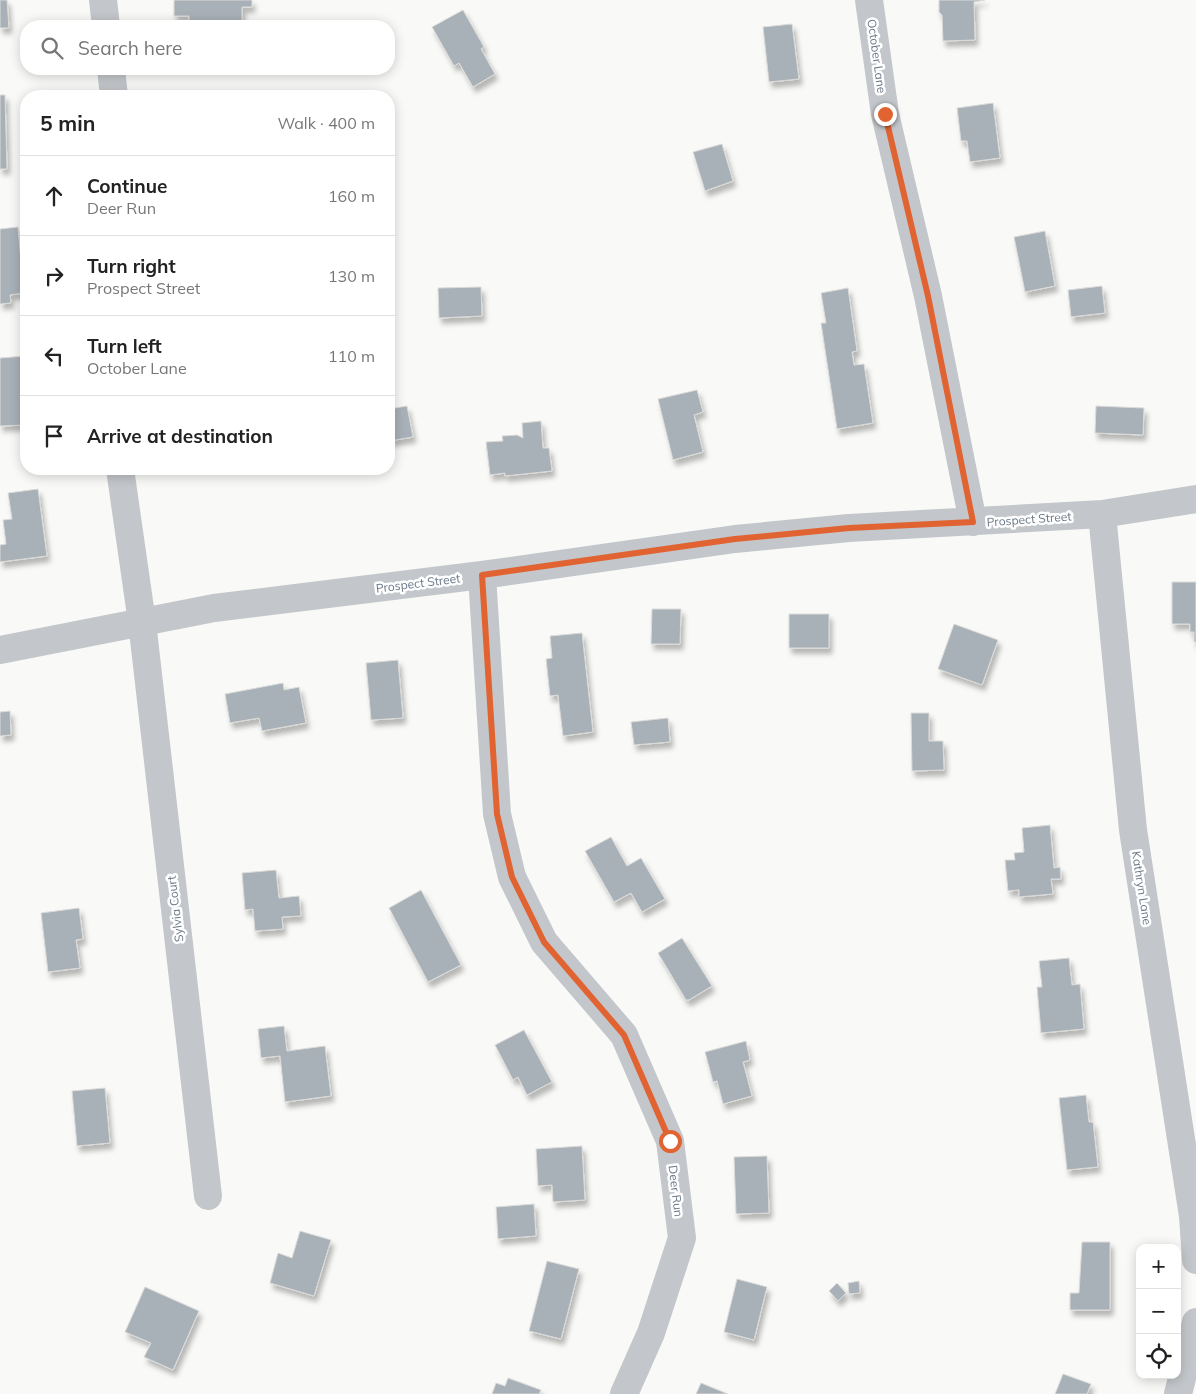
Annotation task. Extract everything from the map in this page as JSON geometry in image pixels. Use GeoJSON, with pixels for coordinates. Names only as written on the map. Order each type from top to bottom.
{"type":"FeatureCollection","features":[{"type":"Feature","properties":{"kind":"street"},"geometry":{"type":"LineString","coordinates":[[103,0],[105,20]]}},
{"type":"Feature","properties":{"kind":"street","name":"October Lane"},"geometry":{"type":"LineString","coordinates":[[869,0],[885,114],[928,296],[973,522]]}},
{"type":"Feature","properties":{"kind":"street"},"geometry":{"type":"LineString","coordinates":[[112,75],[113,90]]}},
{"type":"Feature","properties":{"kind":"street","name":"Sylvia Court"},"geometry":{"type":"LineString","coordinates":[[121,475],[142,622],[208,1196]]}},
{"type":"Feature","properties":{"kind":"street","name":"Prospect Street"},"geometry":{"type":"LineString","coordinates":[[0,650],[214,608],[482,575],[735,539],[849,528],[1102,514],[1196,499]]}},
{"type":"Feature","properties":{"kind":"street","name":"Kathryn Lane"},"geometry":{"type":"LineString","coordinates":[[1102,514],[1133,830],[1193,1216],[1196,1260]]}},
{"type":"Feature","properties":{"kind":"street","name":"Deer Run"},"geometry":{"type":"LineString","coordinates":[[482,575],[497,814],[512,877],[544,942],[624,1035],[670,1141],[682,1238],[651,1333],[624,1394]]}},
{"type":"Feature","properties":{"kind":"street"},"geometry":{"type":"LineString","coordinates":[[1178,1394],[1196,1322]]}},
{"type":"Feature","properties":{"kind":"building"},"geometry":{"type":"Polygon","coordinates":[[[0,0],[7,0],[9,28],[0,28],[0,0]]]}},
{"type":"Feature","properties":{"kind":"building"},"geometry":{"type":"Polygon","coordinates":[[[174,0],[252,0],[252,7],[242,7],[242,20],[189,20],[189,16],[174,16],[174,0]]]}},
{"type":"Feature","properties":{"kind":"building"},"geometry":{"type":"Polygon","coordinates":[[[939,0],[985,0],[974,2],[975,40],[943,41],[942,15],[939,12],[939,0]]]}},
{"type":"Feature","properties":{"kind":"building"},"geometry":{"type":"Polygon","coordinates":[[[463,10],[484,47],[481,49],[495,74],[473,87],[459,63],[454,66],[432,27],[463,10]]]}},
{"type":"Feature","properties":{"kind":"building"},"geometry":{"type":"Polygon","coordinates":[[[792,24],[799,79],[769,82],[763,27],[792,24]]]}},
{"type":"Feature","properties":{"kind":"building"},"geometry":{"type":"Polygon","coordinates":[[[0,95],[5,95],[7,169],[0,169],[0,95]]]}},
{"type":"Feature","properties":{"kind":"building"},"geometry":{"type":"Polygon","coordinates":[[[993,103],[1000,158],[970,162],[967,141],[961,141],[957,108],[993,103]]]}},
{"type":"Feature","properties":{"kind":"building"},"geometry":{"type":"Polygon","coordinates":[[[722,144],[733,181],[705,191],[693,152],[722,144]]]}},
{"type":"Feature","properties":{"kind":"building"},"geometry":{"type":"Polygon","coordinates":[[[18,227],[20,294],[10,295],[11,303],[0,304],[0,229],[18,227]]]}},
{"type":"Feature","properties":{"kind":"building"},"geometry":{"type":"Polygon","coordinates":[[[1045,231],[1055,286],[1025,292],[1014,237],[1045,231]]]}},
{"type":"Feature","properties":{"kind":"building"},"geometry":{"type":"Polygon","coordinates":[[[1102,286],[1105,313],[1071,317],[1068,290],[1102,286]]]}},
{"type":"Feature","properties":{"kind":"building"},"geometry":{"type":"Polygon","coordinates":[[[481,287],[482,316],[439,318],[438,288],[481,287]]]}},
{"type":"Feature","properties":{"kind":"building"},"geometry":{"type":"Polygon","coordinates":[[[848,288],[857,351],[852,352],[854,365],[864,364],[873,423],[837,429],[821,323],[826,323],[821,293],[848,288]]]}},
{"type":"Feature","properties":{"kind":"building"},"geometry":{"type":"Polygon","coordinates":[[[20,356],[20,425],[0,426],[0,358],[20,356]]]}},
{"type":"Feature","properties":{"kind":"building"},"geometry":{"type":"Polygon","coordinates":[[[697,390],[703,412],[694,415],[703,452],[673,460],[658,399],[697,390]]]}},
{"type":"Feature","properties":{"kind":"building"},"geometry":{"type":"Polygon","coordinates":[[[407,406],[413,437],[395,440],[395,408],[407,406]]]}},
{"type":"Feature","properties":{"kind":"building"},"geometry":{"type":"Polygon","coordinates":[[[1096,406],[1144,408],[1143,435],[1095,433],[1096,406]]]}},
{"type":"Feature","properties":{"kind":"building"},"geometry":{"type":"Polygon","coordinates":[[[541,421],[543,448],[549,448],[552,471],[505,476],[505,473],[490,475],[486,442],[503,441],[502,436],[517,435],[523,438],[522,423],[541,421]]]}},
{"type":"Feature","properties":{"kind":"building"},"geometry":{"type":"Polygon","coordinates":[[[38,489],[47,556],[0,562],[0,545],[6,544],[3,520],[12,519],[8,493],[38,489]]]}},
{"type":"Feature","properties":{"kind":"building"},"geometry":{"type":"Polygon","coordinates":[[[1172,582],[1196,582],[1196,642],[1194,642],[1194,632],[1190,632],[1190,624],[1172,624],[1172,582]]]}},
{"type":"Feature","properties":{"kind":"building"},"geometry":{"type":"Polygon","coordinates":[[[652,609],[681,609],[680,644],[651,644],[652,609]]]}},
{"type":"Feature","properties":{"kind":"building"},"geometry":{"type":"Polygon","coordinates":[[[789,614],[829,614],[829,648],[789,648],[789,614]]]}},
{"type":"Feature","properties":{"kind":"building"},"geometry":{"type":"Polygon","coordinates":[[[954,624],[998,640],[982,685],[938,669],[954,624]]]}},
{"type":"Feature","properties":{"kind":"building"},"geometry":{"type":"Polygon","coordinates":[[[582,633],[593,732],[563,736],[558,695],[550,696],[546,659],[552,658],[550,636],[582,633]]]}},
{"type":"Feature","properties":{"kind":"building"},"geometry":{"type":"Polygon","coordinates":[[[398,660],[403,718],[371,720],[366,663],[398,660]]]}},
{"type":"Feature","properties":{"kind":"building"},"geometry":{"type":"Polygon","coordinates":[[[283,683],[284,690],[299,687],[306,723],[262,731],[259,718],[230,723],[225,694],[283,683]]]}},
{"type":"Feature","properties":{"kind":"building"},"geometry":{"type":"Polygon","coordinates":[[[10,711],[11,735],[0,736],[0,712],[10,711]]]}},
{"type":"Feature","properties":{"kind":"building"},"geometry":{"type":"Polygon","coordinates":[[[911,713],[929,713],[929,741],[943,741],[944,770],[912,771],[911,713]]]}},
{"type":"Feature","properties":{"kind":"building"},"geometry":{"type":"Polygon","coordinates":[[[668,718],[670,742],[634,745],[631,722],[668,718]]]}},
{"type":"Feature","properties":{"kind":"building"},"geometry":{"type":"Polygon","coordinates":[[[1050,825],[1054,868],[1060,867],[1061,879],[1051,879],[1053,894],[1019,897],[1019,890],[1008,891],[1005,860],[1015,860],[1014,853],[1024,852],[1022,828],[1050,825]]]}},
{"type":"Feature","properties":{"kind":"building"},"geometry":{"type":"Polygon","coordinates":[[[611,837],[627,866],[641,858],[665,899],[642,912],[631,893],[614,902],[585,851],[611,837]]]}},
{"type":"Feature","properties":{"kind":"building"},"geometry":{"type":"Polygon","coordinates":[[[276,870],[279,898],[299,896],[301,916],[282,917],[283,929],[255,931],[253,909],[245,910],[242,873],[276,870]]]}},
{"type":"Feature","properties":{"kind":"building"},"geometry":{"type":"Polygon","coordinates":[[[421,890],[461,965],[428,982],[389,908],[421,890]]]}},
{"type":"Feature","properties":{"kind":"building"},"geometry":{"type":"Polygon","coordinates":[[[79,908],[83,939],[76,940],[80,968],[48,972],[41,913],[79,908]]]}},
{"type":"Feature","properties":{"kind":"building"},"geometry":{"type":"Polygon","coordinates":[[[682,938],[712,986],[689,1000],[686,1000],[658,953],[682,938]]]}},
{"type":"Feature","properties":{"kind":"building"},"geometry":{"type":"Polygon","coordinates":[[[1069,958],[1072,985],[1080,984],[1084,1029],[1041,1033],[1037,987],[1042,987],[1039,961],[1069,958]]]}},
{"type":"Feature","properties":{"kind":"building"},"geometry":{"type":"Polygon","coordinates":[[[284,1026],[287,1051],[325,1046],[331,1096],[285,1102],[280,1056],[261,1058],[258,1029],[284,1026]]]}},
{"type":"Feature","properties":{"kind":"building"},"geometry":{"type":"Polygon","coordinates":[[[524,1030],[552,1082],[527,1095],[518,1077],[513,1080],[495,1045],[524,1030]]]}},
{"type":"Feature","properties":{"kind":"building"},"geometry":{"type":"Polygon","coordinates":[[[746,1041],[750,1060],[743,1062],[752,1096],[723,1104],[717,1081],[713,1082],[705,1052],[746,1041]]]}},
{"type":"Feature","properties":{"kind":"building"},"geometry":{"type":"Polygon","coordinates":[[[105,1088],[110,1143],[77,1146],[72,1091],[105,1088]]]}},
{"type":"Feature","properties":{"kind":"building"},"geometry":{"type":"Polygon","coordinates":[[[1086,1095],[1089,1122],[1093,1122],[1098,1167],[1067,1170],[1059,1098],[1086,1095]]]}},
{"type":"Feature","properties":{"kind":"building"},"geometry":{"type":"Polygon","coordinates":[[[582,1146],[585,1200],[553,1202],[552,1185],[538,1186],[536,1149],[582,1146]]]}},
{"type":"Feature","properties":{"kind":"building"},"geometry":{"type":"Polygon","coordinates":[[[767,1156],[769,1213],[736,1214],[734,1157],[767,1156]]]}},
{"type":"Feature","properties":{"kind":"building"},"geometry":{"type":"Polygon","coordinates":[[[534,1204],[536,1236],[498,1239],[496,1207],[534,1204]]]}},
{"type":"Feature","properties":{"kind":"building"},"geometry":{"type":"Polygon","coordinates":[[[300,1231],[331,1240],[314,1296],[270,1283],[278,1253],[292,1258],[300,1231]]]}},
{"type":"Feature","properties":{"kind":"building"},"geometry":{"type":"Polygon","coordinates":[[[1082,1242],[1110,1242],[1110,1310],[1070,1310],[1070,1293],[1079,1293],[1082,1242]]]}},
{"type":"Feature","properties":{"kind":"building"},"geometry":{"type":"Polygon","coordinates":[[[547,1261],[579,1269],[561,1339],[529,1331],[547,1261]]]}},
{"type":"Feature","properties":{"kind":"building"},"geometry":{"type":"Polygon","coordinates":[[[737,1279],[767,1287],[754,1340],[724,1332],[737,1279]]]}},
{"type":"Feature","properties":{"kind":"building"},"geometry":{"type":"Polygon","coordinates":[[[859,1281],[860,1293],[849,1294],[848,1283],[859,1281]]]}},
{"type":"Feature","properties":{"kind":"building"},"geometry":{"type":"Polygon","coordinates":[[[837,1283],[846,1293],[838,1301],[829,1291],[837,1283]]]}},
{"type":"Feature","properties":{"kind":"building"},"geometry":{"type":"Polygon","coordinates":[[[145,1287],[199,1311],[173,1370],[144,1357],[151,1343],[125,1332],[145,1287]]]}},
{"type":"Feature","properties":{"kind":"building"},"geometry":{"type":"Polygon","coordinates":[[[1063,1374],[1091,1384],[1087,1394],[1055,1394],[1063,1374]]]}},
{"type":"Feature","properties":{"kind":"building"},"geometry":{"type":"Polygon","coordinates":[[[508,1378],[541,1390],[539,1394],[492,1394],[496,1383],[505,1386],[508,1378]]]}},
{"type":"Feature","properties":{"kind":"building"},"geometry":{"type":"Polygon","coordinates":[[[701,1383],[728,1394],[696,1394],[701,1383]]]}},
{"type":"Feature","properties":{"kind":"route"},"geometry":{"type":"LineString","coordinates":[[670,1141],[624,1035],[544,942],[512,877],[497,814],[482,575],[735,539],[849,528],[973,522],[964,469],[928,296],[885,114]]}}]}
